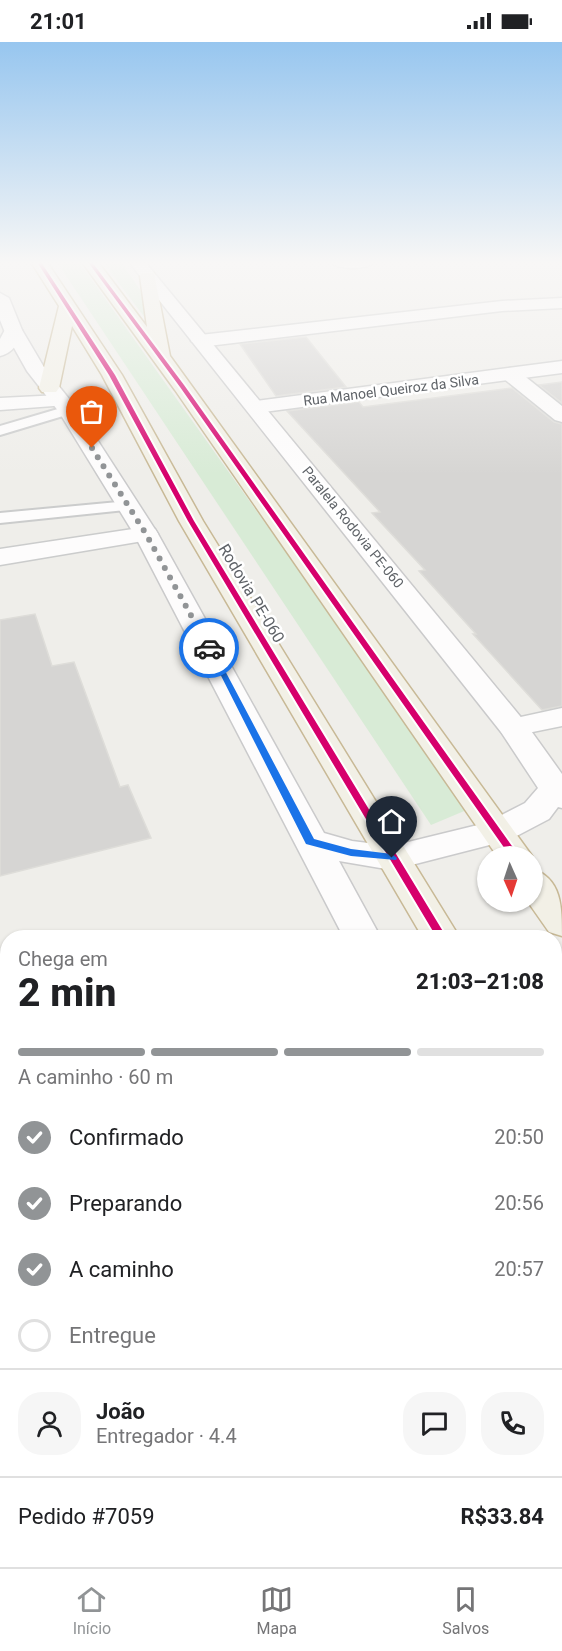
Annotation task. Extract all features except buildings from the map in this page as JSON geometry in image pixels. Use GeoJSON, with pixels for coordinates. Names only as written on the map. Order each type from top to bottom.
{"type":"FeatureCollection","features":[{"type":"Feature","properties":{"kind":"highway"},"geometry":{"type":"LineString","coordinates":[[59,400],[65,333]]}},
{"type":"Feature","properties":{"kind":"highway","name":"Rodovia PE-060"},"geometry":{"type":"LineString","coordinates":[[84,333],[111,375],[191,521],[437,930]]}},
{"type":"Feature","properties":{"kind":"highway"},"geometry":{"type":"LineString","coordinates":[[142,333],[506,844]]}},
{"type":"Feature","properties":{"kind":"highway"},"geometry":{"type":"LineString","coordinates":[[156,333],[162,360]]}},
{"type":"Feature","properties":{"kind":"highway"},"geometry":{"type":"LineString","coordinates":[[543,896],[562,923]]}},
{"type":"Feature","properties":{"kind":"main road","name":"Paralela Rodovia PE-060"},"geometry":{"type":"LineString","coordinates":[[194,333],[256,407],[513,727],[558,793]]}},
{"type":"Feature","properties":{"kind":"main road"},"geometry":{"type":"LineString","coordinates":[[200,341],[268,333]]}},
{"type":"Feature","properties":{"kind":"main road"},"geometry":{"type":"LineString","coordinates":[[7,340],[59,400],[146,534],[212,653],[359,930]]}},
{"type":"Feature","properties":{"kind":"main road","name":"Rua Manoel Queiroz da Silva"},"geometry":{"type":"LineString","coordinates":[[256,407],[562,368]]}},
{"type":"Feature","properties":{"kind":"main road"},"geometry":{"type":"LineString","coordinates":[[510,374],[562,416]]}},
{"type":"Feature","properties":{"kind":"main road"},"geometry":{"type":"LineString","coordinates":[[0,404],[59,400]]}},
{"type":"Feature","properties":{"kind":"main road"},"geometry":{"type":"LineString","coordinates":[[0,557],[146,534]]}},
{"type":"Feature","properties":{"kind":"main road"},"geometry":{"type":"LineString","coordinates":[[513,727],[562,717]]}},
{"type":"Feature","properties":{"kind":"main road"},"geometry":{"type":"LineString","coordinates":[[310,841],[351,853],[392,858],[506,844],[537,811],[558,793]]}},
{"type":"Feature","properties":{"kind":"lane"},"geometry":{"type":"LineString","coordinates":[[0,431],[59,400]]}},
{"type":"Feature","properties":{"kind":"lane"},"geometry":{"type":"LineString","coordinates":[[0,518],[129,506]]}},
{"type":"Feature","properties":{"kind":"green space"},"geometry":{"type":"Polygon","coordinates":[[[104,333],[130,333],[469,809],[431,825],[104,333]]]}},
{"type":"Feature","properties":{"kind":"cycle path"},"geometry":{"type":"LineString","coordinates":[[85,333],[112,375],[191,521],[437,930]]}},
{"type":"Feature","properties":{"kind":"cycle path"},"geometry":{"type":"LineString","coordinates":[[143,333],[508,846]]}},
{"type":"Feature","properties":{"kind":"way so far"},"geometry":{"type":"LineString","coordinates":[[92,448],[146,534],[209,648]]}},
{"type":"Feature","properties":{"kind":"route"},"geometry":{"type":"LineString","coordinates":[[209,648],[310,841],[351,853],[392,858]]}}]}
